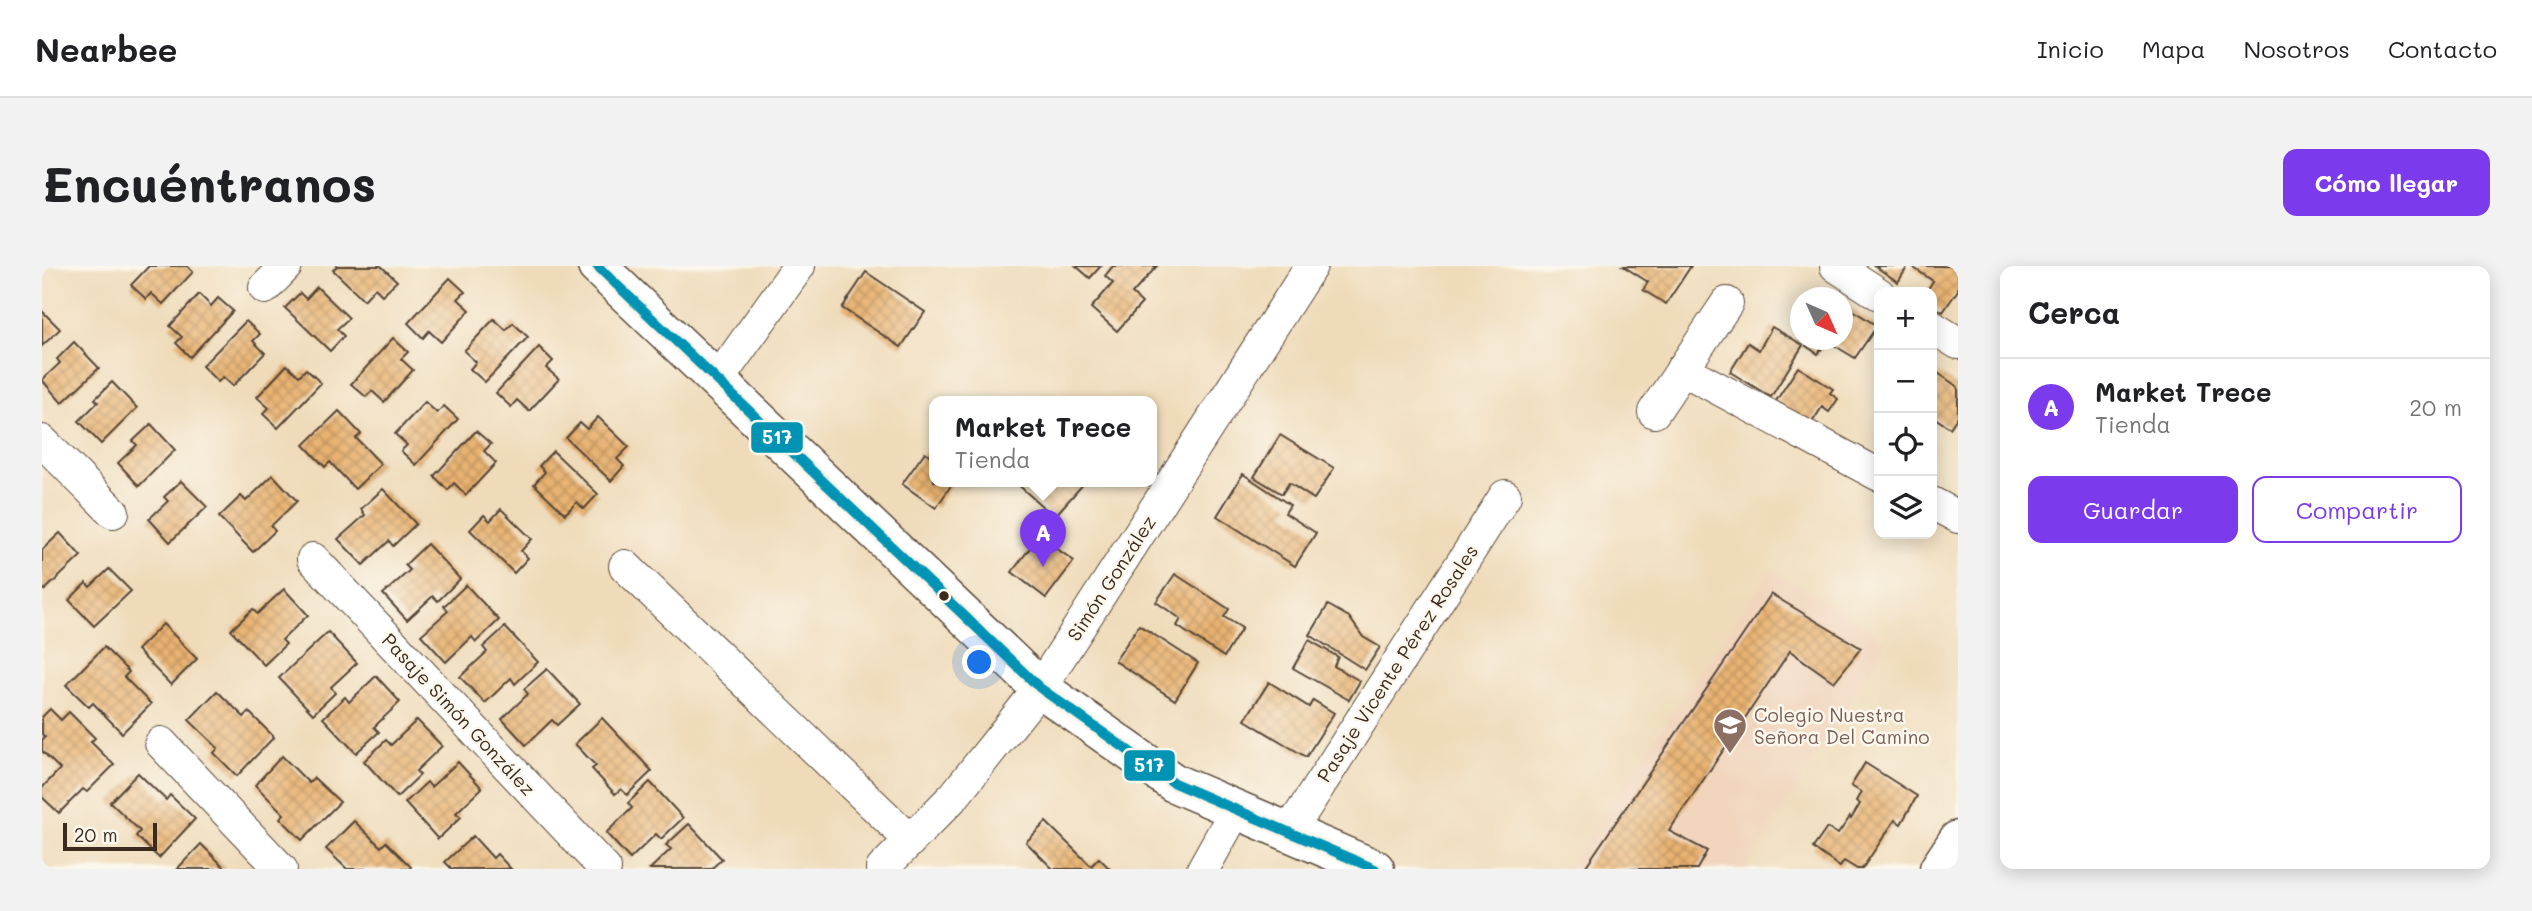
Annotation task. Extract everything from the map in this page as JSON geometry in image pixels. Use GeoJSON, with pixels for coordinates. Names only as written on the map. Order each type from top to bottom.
{"type":"FeatureCollection","features":[{"type":"Feature","properties":{"kind":"street"},"geometry":{"type":"LineString","coordinates":[[597,266],[1040,688],[1174,783],[1375,869]]}},
{"type":"Feature","properties":{"kind":"street"},"geometry":{"type":"LineString","coordinates":[[717,381],[799,266]]}},
{"type":"Feature","properties":{"kind":"street","name":"Simón González"},"geometry":{"type":"LineString","coordinates":[[882,869],[954,796],[1040,688],[1311,266]]}},
{"type":"Feature","properties":{"kind":"street"},"geometry":{"type":"LineString","coordinates":[[1836,266],[1874,290]]}},
{"type":"Feature","properties":{"kind":"street"},"geometry":{"type":"LineString","coordinates":[[1654,412],[1727,303]]}},
{"type":"Feature","properties":{"kind":"street"},"geometry":{"type":"LineString","coordinates":[[1937,330],[1958,343]]}},
{"type":"Feature","properties":{"kind":"street"},"geometry":{"type":"LineString","coordinates":[[1682,369],[1874,472]]}},
{"type":"Feature","properties":{"kind":"street"},"geometry":{"type":"LineString","coordinates":[[42,441],[113,512]]}},
{"type":"Feature","properties":{"kind":"street","name":"Pasaje Vicente Pérez Rosales"},"geometry":{"type":"LineString","coordinates":[[1290,831],[1505,496]]}},
{"type":"Feature","properties":{"kind":"street"},"geometry":{"type":"LineString","coordinates":[[1937,506],[1958,517]]}},
{"type":"Feature","properties":{"kind":"street","name":"Pasaje Simón González"},"geometry":{"type":"LineString","coordinates":[[313,559],[605,869]]}},
{"type":"Feature","properties":{"kind":"street"},"geometry":{"type":"LineString","coordinates":[[625,566],[910,840]]}},
{"type":"Feature","properties":{"kind":"street"},"geometry":{"type":"LineString","coordinates":[[160,743],[281,869]]}},
{"type":"Feature","properties":{"kind":"street"},"geometry":{"type":"LineString","coordinates":[[1203,869],[1237,808]]}},
{"type":"Feature","properties":{"kind":"street"},"geometry":{"type":"LineString","coordinates":[[1939,869],[1958,840]]}},
{"type":"Feature","properties":{"kind":"shaded area","name":"Colegio Nuestra Señora Del Camino"},"geometry":{"type":"Polygon","coordinates":[[[1771,569],[1888,641],[1745,869],[1566,869],[1771,569]]]}},
{"type":"Feature","properties":{"kind":"building"},"geometry":{"type":"Polygon","coordinates":[[[149,266],[187,266],[193,272],[163,304],[151,293],[146,299],[131,285],[149,266]]]}},
{"type":"Feature","properties":{"kind":"building"},"geometry":{"type":"Polygon","coordinates":[[[337,266],[381,266],[397,281],[382,295],[375,288],[364,300],[333,270],[337,266]]]}},
{"type":"Feature","properties":{"kind":"building"},"geometry":{"type":"Polygon","coordinates":[[[1076,266],[1101,266],[1090,278],[1076,266]]]}},
{"type":"Feature","properties":{"kind":"building"},"geometry":{"type":"Polygon","coordinates":[[[1113,266],[1157,266],[1132,294],[1142,303],[1117,331],[1091,308],[1113,283],[1105,276],[1113,266]]]}},
{"type":"Feature","properties":{"kind":"building"},"geometry":{"type":"Polygon","coordinates":[[[1623,266],[1691,266],[1666,304],[1643,290],[1648,282],[1623,266]]]}},
{"type":"Feature","properties":{"kind":"building"},"geometry":{"type":"Polygon","coordinates":[[[1875,266],[1908,266],[1898,282],[1875,266]]]}},
{"type":"Feature","properties":{"kind":"building"},"geometry":{"type":"Polygon","coordinates":[[[1911,266],[1958,266],[1958,290],[1943,312],[1937,308],[1937,287],[1929,287],[1933,281],[1911,266]]]}},
{"type":"Feature","properties":{"kind":"building"},"geometry":{"type":"Polygon","coordinates":[[[866,272],[925,312],[901,347],[842,308],[866,272]]]}},
{"type":"Feature","properties":{"kind":"building"},"geometry":{"type":"Polygon","coordinates":[[[450,278],[465,292],[458,299],[470,310],[441,342],[429,331],[423,338],[408,323],[450,278]]]}},
{"type":"Feature","properties":{"kind":"building"},"geometry":{"type":"Polygon","coordinates":[[[317,287],[349,318],[337,329],[344,336],[330,351],[285,308],[300,293],[306,299],[317,287]]]}},
{"type":"Feature","properties":{"kind":"building"},"geometry":{"type":"Polygon","coordinates":[[[199,294],[211,306],[218,298],[233,311],[190,357],[176,343],[182,337],[170,326],[199,294]]]}},
{"type":"Feature","properties":{"kind":"building"},"geometry":{"type":"Polygon","coordinates":[[[1853,310],[1874,324],[1874,330],[1855,358],[1842,350],[1853,350],[1853,310]]]}},
{"type":"Feature","properties":{"kind":"building"},"geometry":{"type":"Polygon","coordinates":[[[42,311],[60,329],[42,346],[42,311]]]}},
{"type":"Feature","properties":{"kind":"building"},"geometry":{"type":"Polygon","coordinates":[[[494,319],[506,330],[513,323],[528,337],[485,382],[470,369],[476,362],[464,351],[494,319]]]}},
{"type":"Feature","properties":{"kind":"building"},"geometry":{"type":"Polygon","coordinates":[[[246,321],[260,334],[253,341],[265,353],[233,386],[223,377],[218,382],[202,366],[246,321]]]}},
{"type":"Feature","properties":{"kind":"building"},"geometry":{"type":"Polygon","coordinates":[[[1772,327],[1790,337],[1790,350],[1800,350],[1771,397],[1730,372],[1748,343],[1759,350],[1772,327]]]}},
{"type":"Feature","properties":{"kind":"building"},"geometry":{"type":"Polygon","coordinates":[[[393,338],[408,352],[401,359],[413,370],[384,402],[372,391],[366,397],[351,384],[393,338]]]}},
{"type":"Feature","properties":{"kind":"building"},"geometry":{"type":"Polygon","coordinates":[[[74,342],[99,368],[62,403],[42,380],[60,363],[57,359],[74,342]]]}},
{"type":"Feature","properties":{"kind":"building"},"geometry":{"type":"Polygon","coordinates":[[[539,347],[553,361],[546,368],[559,379],[529,411],[517,400],[511,407],[496,393],[539,347]]]}},
{"type":"Feature","properties":{"kind":"building"},"geometry":{"type":"Polygon","coordinates":[[[287,365],[299,376],[306,369],[321,383],[278,428],[263,414],[269,408],[257,397],[287,365]]]}},
{"type":"Feature","properties":{"kind":"building"},"geometry":{"type":"Polygon","coordinates":[[[1798,367],[1833,389],[1830,393],[1838,399],[1829,412],[1822,407],[1811,424],[1776,401],[1798,367]]]}},
{"type":"Feature","properties":{"kind":"building"},"geometry":{"type":"Polygon","coordinates":[[[1937,375],[1958,387],[1958,416],[1950,428],[1937,419],[1937,375]]]}},
{"type":"Feature","properties":{"kind":"building"},"geometry":{"type":"Polygon","coordinates":[[[112,382],[137,408],[101,444],[79,421],[98,402],[95,399],[112,382]]]}},
{"type":"Feature","properties":{"kind":"building"},"geometry":{"type":"Polygon","coordinates":[[[425,402],[437,413],[444,406],[458,419],[416,465],[401,451],[407,445],[395,434],[425,402]]]}},
{"type":"Feature","properties":{"kind":"building"},"geometry":{"type":"Polygon","coordinates":[[[339,411],[361,434],[356,438],[381,464],[355,489],[330,462],[325,467],[304,445],[339,411]]]}},
{"type":"Feature","properties":{"kind":"building"},"geometry":{"type":"Polygon","coordinates":[[[598,417],[629,447],[617,459],[624,466],[611,481],[566,438],[580,423],[587,429],[598,417]]]}},
{"type":"Feature","properties":{"kind":"building"},"geometry":{"type":"Polygon","coordinates":[[[151,424],[175,450],[139,486],[118,463],[137,445],[133,441],[151,424]]]}},
{"type":"Feature","properties":{"kind":"building"},"geometry":{"type":"Polygon","coordinates":[[[476,431],[491,444],[484,451],[496,463],[466,495],[454,483],[448,490],[434,476],[476,431]]]}},
{"type":"Feature","properties":{"kind":"building"},"geometry":{"type":"Polygon","coordinates":[[[1280,435],[1334,468],[1314,499],[1289,483],[1282,494],[1254,477],[1280,435]]]}},
{"type":"Feature","properties":{"kind":"building"},"geometry":{"type":"Polygon","coordinates":[[[553,451],[598,494],[584,509],[577,502],[565,514],[534,484],[545,472],[539,466],[553,451]]]}},
{"type":"Feature","properties":{"kind":"building"},"geometry":{"type":"Polygon","coordinates":[[[925,452],[929,454],[929,487],[950,487],[936,508],[902,484],[925,452]]]}},
{"type":"Feature","properties":{"kind":"building"},"geometry":{"type":"Polygon","coordinates":[[[1243,474],[1290,505],[1285,513],[1316,533],[1295,566],[1217,516],[1243,474]]]}},
{"type":"Feature","properties":{"kind":"building"},"geometry":{"type":"Polygon","coordinates":[[[273,475],[297,501],[271,526],[275,531],[253,552],[219,517],[241,496],[246,501],[273,475]]]}},
{"type":"Feature","properties":{"kind":"building"},"geometry":{"type":"Polygon","coordinates":[[[181,481],[207,507],[170,542],[149,519],[168,501],[164,497],[181,481]]]}},
{"type":"Feature","properties":{"kind":"building"},"geometry":{"type":"Polygon","coordinates":[[[1021,487],[1081,487],[1054,517],[1021,487]]]}},
{"type":"Feature","properties":{"kind":"building"},"geometry":{"type":"Polygon","coordinates":[[[383,489],[416,524],[393,546],[389,541],[363,565],[338,539],[365,515],[361,509],[383,489]]]}},
{"type":"Feature","properties":{"kind":"building"},"geometry":{"type":"Polygon","coordinates":[[[501,509],[532,539],[521,551],[528,558],[514,573],[470,530],[484,515],[490,521],[501,509]]]}},
{"type":"Feature","properties":{"kind":"building"},"geometry":{"type":"Polygon","coordinates":[[[60,533],[81,556],[45,590],[42,587],[42,550],[60,533]]]}},
{"type":"Feature","properties":{"kind":"building"},"geometry":{"type":"Polygon","coordinates":[[[1039,536],[1074,561],[1046,598],[1012,572],[1039,536]]]}},
{"type":"Feature","properties":{"kind":"building"},"geometry":{"type":"Polygon","coordinates":[[[427,544],[460,579],[438,601],[433,596],[407,620],[383,594],[410,570],[405,565],[427,544]]]}},
{"type":"Feature","properties":{"kind":"building"},"geometry":{"type":"Polygon","coordinates":[[[109,569],[131,591],[94,626],[69,600],[86,583],[90,587],[109,569]]]}},
{"type":"Feature","properties":{"kind":"building"},"geometry":{"type":"Polygon","coordinates":[[[1175,574],[1229,609],[1224,617],[1242,628],[1224,657],[1177,626],[1181,619],[1156,602],[1175,574]]]}},
{"type":"Feature","properties":{"kind":"building"},"geometry":{"type":"Polygon","coordinates":[[[466,585],[499,620],[476,642],[472,637],[446,662],[421,635],[448,611],[444,606],[466,585]]]}},
{"type":"Feature","properties":{"kind":"building"},"geometry":{"type":"Polygon","coordinates":[[[284,589],[308,615],[282,640],[286,644],[264,665],[231,630],[253,609],[257,614],[284,589]]]}},
{"type":"Feature","properties":{"kind":"building"},"geometry":{"type":"Polygon","coordinates":[[[1771,594],[1861,648],[1834,682],[1790,651],[1669,831],[1707,851],[1697,869],[1584,869],[1771,594]]]}},
{"type":"Feature","properties":{"kind":"building"},"geometry":{"type":"Polygon","coordinates":[[[1328,605],[1349,617],[1363,637],[1380,647],[1365,670],[1310,635],[1328,605]]]}},
{"type":"Feature","properties":{"kind":"building"},"geometry":{"type":"Polygon","coordinates":[[[163,624],[197,659],[171,685],[137,650],[163,624]]]}},
{"type":"Feature","properties":{"kind":"building"},"geometry":{"type":"Polygon","coordinates":[[[1139,625],[1198,663],[1175,700],[1115,661],[1139,625]]]}},
{"type":"Feature","properties":{"kind":"building"},"geometry":{"type":"Polygon","coordinates":[[[505,627],[538,662],[515,684],[511,678],[485,703],[460,677],[487,652],[483,647],[505,627]]]}},
{"type":"Feature","properties":{"kind":"building"},"geometry":{"type":"Polygon","coordinates":[[[328,632],[357,663],[331,687],[335,693],[313,714],[279,678],[328,632]]]}},
{"type":"Feature","properties":{"kind":"building"},"geometry":{"type":"Polygon","coordinates":[[[1309,640],[1338,657],[1334,666],[1360,681],[1349,700],[1293,668],[1309,640]]]}},
{"type":"Feature","properties":{"kind":"building"},"geometry":{"type":"Polygon","coordinates":[[[104,647],[129,672],[124,677],[151,704],[122,733],[93,703],[89,707],[66,685],[104,647]]]}},
{"type":"Feature","properties":{"kind":"building"},"geometry":{"type":"Polygon","coordinates":[[[547,669],[580,704],[557,725],[552,720],[526,745],[502,719],[528,694],[524,689],[547,669]]]}},
{"type":"Feature","properties":{"kind":"building"},"geometry":{"type":"Polygon","coordinates":[[[376,676],[400,702],[374,727],[379,732],[356,753],[323,718],[345,697],[349,702],[376,676]]]}},
{"type":"Feature","properties":{"kind":"building"},"geometry":{"type":"Polygon","coordinates":[[[1269,682],[1309,707],[1313,700],[1334,713],[1306,757],[1245,720],[1269,682]]]}},
{"type":"Feature","properties":{"kind":"building"},"geometry":{"type":"Polygon","coordinates":[[[217,691],[244,717],[249,712],[274,737],[237,776],[214,753],[218,748],[189,720],[217,691]]]}},
{"type":"Feature","properties":{"kind":"building"},"geometry":{"type":"Polygon","coordinates":[[[50,709],[61,720],[69,712],[95,738],[91,742],[114,765],[87,792],[83,789],[59,813],[42,797],[42,788],[60,769],[42,751],[42,740],[45,737],[42,734],[42,717],[50,709]]]}},
{"type":"Feature","properties":{"kind":"building"},"geometry":{"type":"Polygon","coordinates":[[[602,718],[652,771],[627,795],[621,789],[615,794],[592,769],[596,766],[575,744],[602,718]]]}},
{"type":"Feature","properties":{"kind":"building"},"geometry":{"type":"Polygon","coordinates":[[[417,720],[442,746],[416,771],[420,775],[397,797],[364,761],[386,740],[391,745],[417,720]]]}},
{"type":"Feature","properties":{"kind":"building"},"geometry":{"type":"Polygon","coordinates":[[[282,756],[309,783],[314,778],[340,802],[302,840],[280,818],[284,814],[255,785],[282,756]]]}},
{"type":"Feature","properties":{"kind":"building"},"geometry":{"type":"Polygon","coordinates":[[[458,762],[482,788],[456,813],[461,817],[438,839],[405,803],[427,782],[431,787],[458,762]]]}},
{"type":"Feature","properties":{"kind":"building"},"geometry":{"type":"Polygon","coordinates":[[[1865,763],[1917,796],[1901,824],[1895,820],[1862,869],[1844,861],[1840,867],[1813,848],[1827,828],[1838,834],[1850,817],[1851,819],[1860,804],[1856,801],[1861,792],[1851,786],[1865,763]]]}},
{"type":"Feature","properties":{"kind":"building"},"geometry":{"type":"Polygon","coordinates":[[[138,773],[166,800],[170,795],[195,819],[159,858],[136,836],[140,831],[110,802],[138,773]]]}},
{"type":"Feature","properties":{"kind":"building"},"geometry":{"type":"Polygon","coordinates":[[[650,782],[683,818],[661,839],[656,834],[630,859],[606,833],[632,808],[628,803],[650,782]]]}},
{"type":"Feature","properties":{"kind":"building"},"geometry":{"type":"Polygon","coordinates":[[[354,821],[381,847],[386,842],[411,867],[347,869],[326,849],[354,821]]]}},
{"type":"Feature","properties":{"kind":"building"},"geometry":{"type":"Polygon","coordinates":[[[1046,822],[1091,866],[1099,858],[1110,869],[1053,869],[1026,842],[1046,822]]]}},
{"type":"Feature","properties":{"kind":"building"},"geometry":{"type":"Polygon","coordinates":[[[689,824],[722,859],[711,869],[650,869],[671,849],[666,845],[689,824]]]}},
{"type":"Feature","properties":{"kind":"building"},"geometry":{"type":"Polygon","coordinates":[[[473,836],[493,858],[497,854],[511,869],[452,869],[445,862],[473,836]]]}},
{"type":"Feature","properties":{"kind":"building"},"geometry":{"type":"Polygon","coordinates":[[[201,844],[226,869],[177,869],[201,844]]]}},
{"type":"Feature","properties":{"kind":"transit line","name":"517"},"geometry":{"type":"LineString","coordinates":[[597,266],[1040,688],[1174,783],[1375,869]]}},
{"type":"Feature","properties":{"kind":"place","name":"Market Trece"},"geometry":{"type":"Point","coordinates":[1043,567]}},
{"type":"Feature","properties":{"kind":"place","name":"Colegio Nuestra Señora Del Camino"},"geometry":{"type":"Point","coordinates":[1730,755]}}]}
